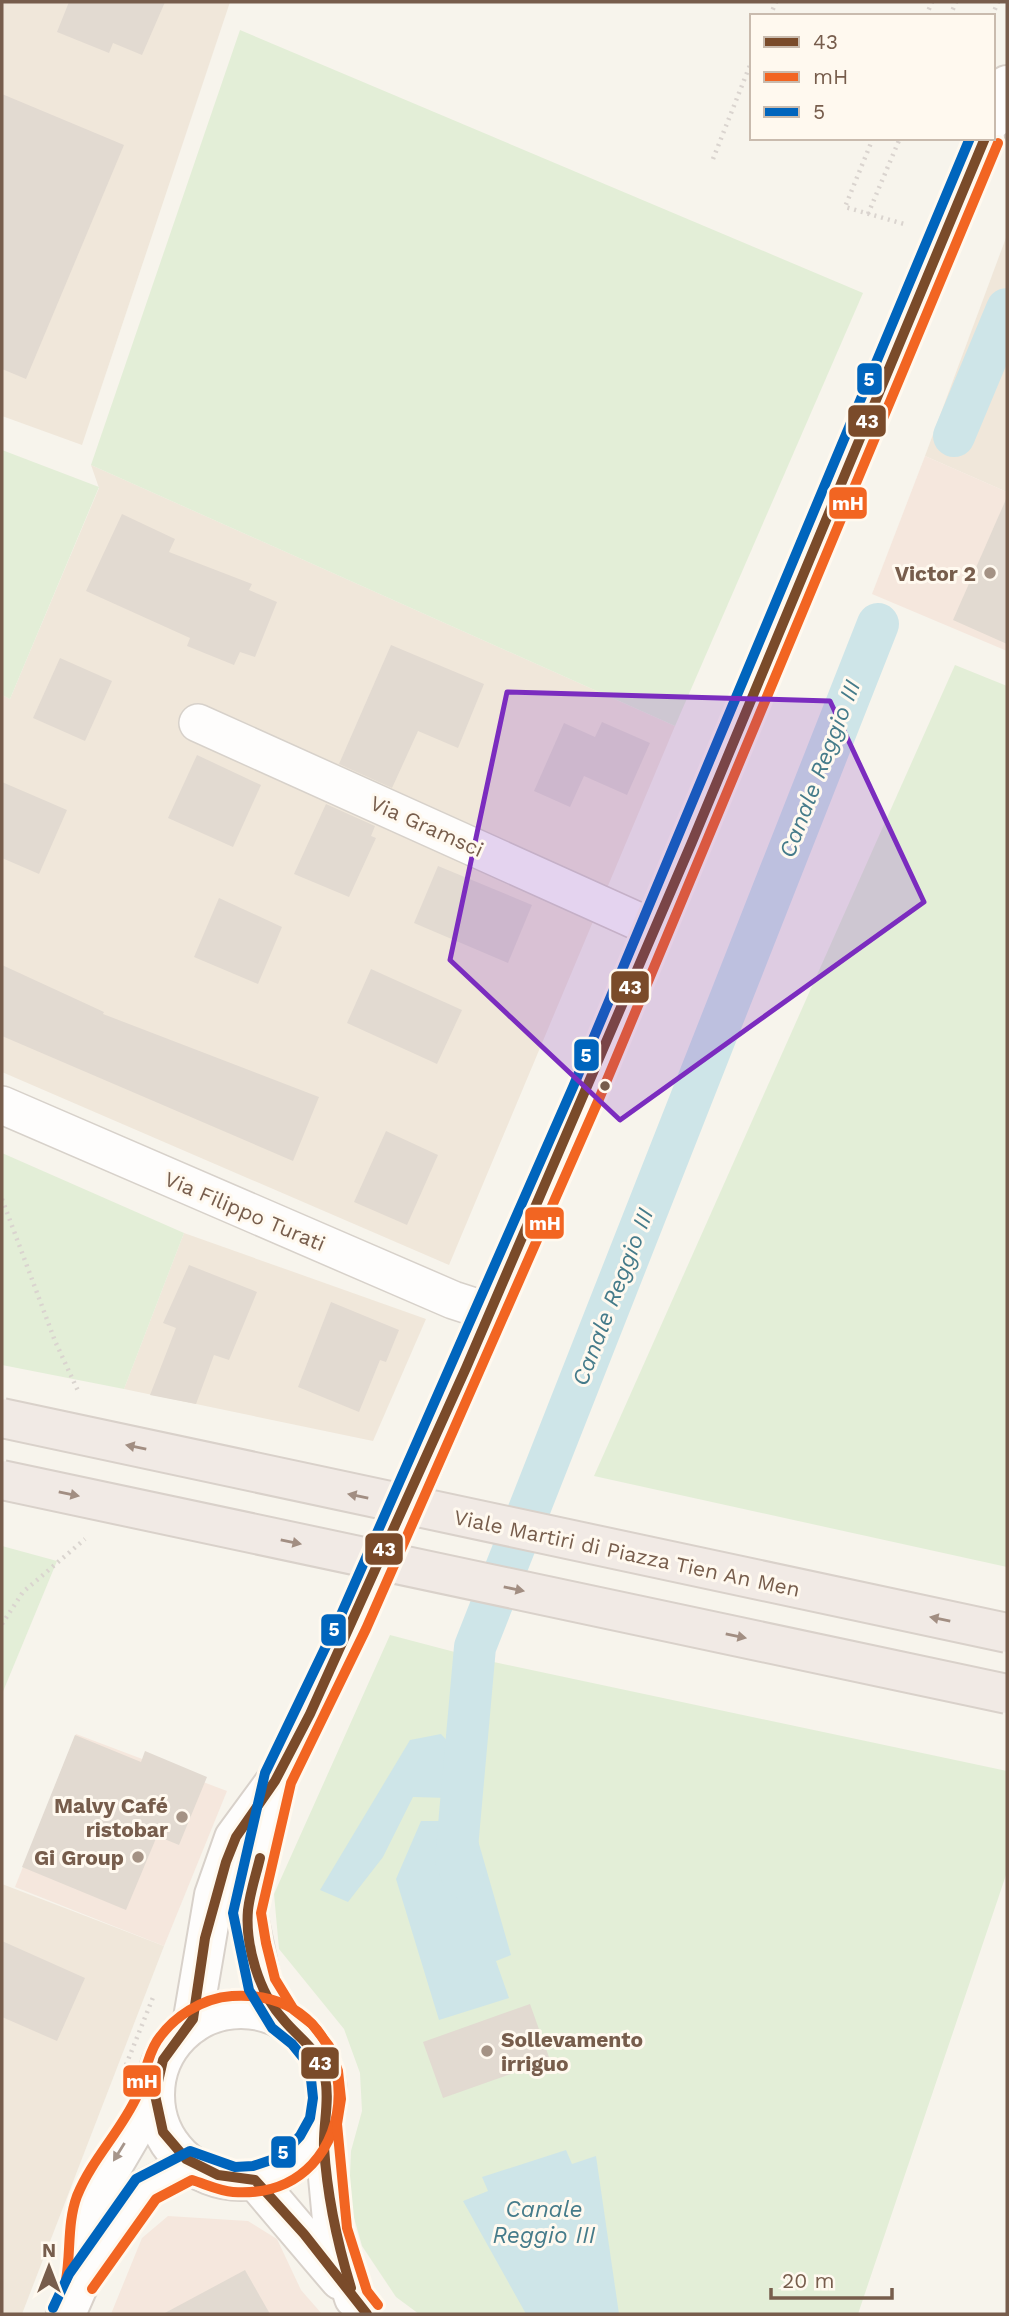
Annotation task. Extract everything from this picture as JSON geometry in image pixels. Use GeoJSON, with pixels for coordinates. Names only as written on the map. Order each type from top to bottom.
{"type":"FeatureCollection","features":[{"type":"Feature","properties":{"kind":"highway","name":"Viale Martiri di Piazza Tien An Men"},"geometry":{"type":"LineString","coordinates":[[2,1418],[1007,1633]]}},
{"type":"Feature","properties":{"kind":"highway"},"geometry":{"type":"LineString","coordinates":[[2,1480],[1007,1694]]}},
{"type":"Feature","properties":{"kind":"street"},"geometry":{"type":"LineString","coordinates":[[995,114],[1007,85]]}},
{"type":"Feature","properties":{"kind":"street"},"geometry":{"type":"LineString","coordinates":[[192,2024],[214,1895],[234,1838],[278,1778],[353,1623],[655,929],[984,140]]}},
{"type":"Feature","properties":{"kind":"street","name":"Via Gramsci"},"geometry":{"type":"LineString","coordinates":[[198,723],[655,929]]}},
{"type":"Feature","properties":{"kind":"street","name":"Via Filippo Turati"},"geometry":{"type":"LineString","coordinates":[[2,1105],[453,1300],[490,1312]]}},
{"type":"Feature","properties":{"kind":"street"},"geometry":{"type":"LineString","coordinates":[[278,1778],[247,1912],[262,1984],[283,2020]]}},
{"type":"Feature","properties":{"kind":"street"},"geometry":{"type":"LineString","coordinates":[[323,2123],[312,2144],[297,2160],[277,2173],[255,2180],[233,2181],[211,2175],[191,2165],[172,2146],[159,2121],[155,2094],[159,2067],[173,2043],[192,2024],[213,2014],[236,2010],[260,2011],[283,2020],[302,2034],[317,2053],[325,2076],[327,2099],[323,2123],[334,2231],[361,2306]]}},
{"type":"Feature","properties":{"kind":"street"},"geometry":{"type":"LineString","coordinates":[[73,2298],[87,2210],[155,2094]]}},
{"type":"Feature","properties":{"kind":"street"},"geometry":{"type":"LineString","coordinates":[[73,2298],[147,2188],[191,2165]]}},
{"type":"Feature","properties":{"kind":"street"},"geometry":{"type":"LineString","coordinates":[[255,2180],[304,2234],[361,2306]]}},
{"type":"Feature","properties":{"kind":"path"},"geometry":{"type":"LineString","coordinates":[[713,159],[750,65]]}},
{"type":"Feature","properties":{"kind":"path"},"geometry":{"type":"LineString","coordinates":[[872,140],[845,207],[904,224]]}},
{"type":"Feature","properties":{"kind":"path"},"geometry":{"type":"LineString","coordinates":[[867,214],[899,140]]}},
{"type":"Feature","properties":{"kind":"path"},"geometry":{"type":"LineString","coordinates":[[2,1199],[55,1341]]}},
{"type":"Feature","properties":{"kind":"highlighted area"},"geometry":{"type":"Polygon","coordinates":[[[507,692],[830,701],[924,902],[620,1120],[450,960],[507,692]]]}},
{"type":"Feature","properties":{"kind":"shaded area"},"geometry":{"type":"Polygon","coordinates":[[[2,2],[230,2],[82,445],[2,416],[2,2]]]}},
{"type":"Feature","properties":{"kind":"shaded area"},"geometry":{"type":"Polygon","coordinates":[[[1007,235],[1007,492],[925,456],[1007,235]]]}},
{"type":"Feature","properties":{"kind":"shaded area"},"geometry":{"type":"Polygon","coordinates":[[[925,456],[1007,492],[1007,651],[872,594],[925,456]]]}},
{"type":"Feature","properties":{"kind":"shaded area"},"geometry":{"type":"Polygon","coordinates":[[[91,465],[675,726],[449,1265],[2,1072],[2,695],[10,699],[99,488],[91,465]]]}},
{"type":"Feature","properties":{"kind":"shaded area"},"geometry":{"type":"Polygon","coordinates":[[[184,1233],[426,1319],[373,1441],[124,1389],[184,1233]]]}},
{"type":"Feature","properties":{"kind":"shaded area"},"geometry":{"type":"Polygon","coordinates":[[[76,1734],[227,1791],[164,1946],[15,1887],[76,1734]]]}},
{"type":"Feature","properties":{"kind":"shaded area"},"geometry":{"type":"Polygon","coordinates":[[[2,1884],[164,1946],[22,2314],[2,2314],[2,1884]]]}},
{"type":"Feature","properties":{"kind":"shaded area"},"geometry":{"type":"Polygon","coordinates":[[[168,2216],[248,2221],[277,2239],[301,2290],[322,2314],[111,2314],[142,2238],[168,2216]]]}},
{"type":"Feature","properties":{"kind":"green space"},"geometry":{"type":"Polygon","coordinates":[[[240,30],[863,293],[675,726],[91,465],[240,30]]]}},
{"type":"Feature","properties":{"kind":"green space"},"geometry":{"type":"Polygon","coordinates":[[[2,450],[99,487],[10,699],[2,695],[2,450]]]}},
{"type":"Feature","properties":{"kind":"green space"},"geometry":{"type":"Polygon","coordinates":[[[955,665],[1007,686],[1007,1567],[594,1476],[955,665]]]}},
{"type":"Feature","properties":{"kind":"green space"},"geometry":{"type":"Polygon","coordinates":[[[2,1153],[184,1233],[124,1389],[2,1365],[2,1153]]]}},
{"type":"Feature","properties":{"kind":"green space"},"geometry":{"type":"Polygon","coordinates":[[[2,1546],[57,1561],[2,1694],[2,1546]]]}},
{"type":"Feature","properties":{"kind":"green space"},"geometry":{"type":"Polygon","coordinates":[[[390,1635],[489,1661],[1007,1771],[1007,1872],[858,2314],[419,2314],[396,2297],[362,2246],[349,2200],[351,2151],[362,2111],[360,2073],[344,2029],[279,1949],[274,1894],[390,1635]]]}},
{"type":"Feature","properties":{"kind":"water"},"geometry":{"type":"Polygon","coordinates":[[[441,1734],[450,1744],[448,1798],[413,1797],[383,1857],[348,1902],[320,1890],[410,1740],[441,1734]]]}},
{"type":"Feature","properties":{"kind":"water"},"geometry":{"type":"Polygon","coordinates":[[[421,1821],[462,1821],[462,1831],[475,1830],[511,1955],[496,1961],[509,1998],[439,2020],[396,1879],[421,1821]]]}},
{"type":"Feature","properties":{"kind":"water","name":"Canale Reggio III"},"geometry":{"type":"Polygon","coordinates":[[[566,2150],[572,2164],[596,2156],[619,2314],[526,2314],[463,2201],[488,2191],[482,2177],[566,2150]]]}},
{"type":"Feature","properties":{"kind":"building"},"geometry":{"type":"Polygon","coordinates":[[[69,2],[165,2],[142,55],[113,43],[109,53],[57,32],[69,2]]]}},
{"type":"Feature","properties":{"kind":"building"},"geometry":{"type":"Polygon","coordinates":[[[2,94],[124,145],[26,379],[2,369],[2,94]]]}},
{"type":"Feature","properties":{"kind":"building","name":"Victor 2"},"geometry":{"type":"Polygon","coordinates":[[[1007,497],[1007,644],[953,620],[1007,497]]]}},
{"type":"Feature","properties":{"kind":"building"},"geometry":{"type":"Polygon","coordinates":[[[122,514],[175,539],[169,552],[252,584],[249,590],[277,602],[255,657],[240,652],[234,665],[187,646],[190,638],[86,591],[122,514]]]}},
{"type":"Feature","properties":{"kind":"building"},"geometry":{"type":"Polygon","coordinates":[[[391,645],[484,684],[458,748],[418,731],[392,788],[339,764],[391,645]]]}},
{"type":"Feature","properties":{"kind":"building"},"geometry":{"type":"Polygon","coordinates":[[[60,658],[112,681],[85,741],[33,718],[60,658]]]}},
{"type":"Feature","properties":{"kind":"building"},"geometry":{"type":"Polygon","coordinates":[[[602,722],[650,743],[627,795],[584,776],[570,807],[534,791],[564,723],[595,737],[602,722]]]}},
{"type":"Feature","properties":{"kind":"building"},"geometry":{"type":"Polygon","coordinates":[[[197,755],[261,785],[233,847],[168,818],[197,755]]]}},
{"type":"Feature","properties":{"kind":"building"},"geometry":{"type":"Polygon","coordinates":[[[2,782],[67,810],[39,874],[2,858],[2,782]]]}},
{"type":"Feature","properties":{"kind":"building"},"geometry":{"type":"Polygon","coordinates":[[[326,804],[375,826],[371,836],[376,838],[349,897],[294,874],[326,804]]]}},
{"type":"Feature","properties":{"kind":"building"},"geometry":{"type":"Polygon","coordinates":[[[438,866],[532,905],[508,963],[414,923],[438,866]]]}},
{"type":"Feature","properties":{"kind":"building"},"geometry":{"type":"Polygon","coordinates":[[[219,898],[282,927],[258,984],[194,957],[219,898]]]}},
{"type":"Feature","properties":{"kind":"building"},"geometry":{"type":"Polygon","coordinates":[[[2,965],[104,1012],[103,1014],[319,1097],[293,1161],[2,1036],[2,965]]]}},
{"type":"Feature","properties":{"kind":"building"},"geometry":{"type":"Polygon","coordinates":[[[371,969],[462,1010],[437,1064],[347,1023],[371,969]]]}},
{"type":"Feature","properties":{"kind":"building"},"geometry":{"type":"Polygon","coordinates":[[[386,1131],[438,1155],[407,1225],[354,1202],[386,1131]]]}},
{"type":"Feature","properties":{"kind":"building"},"geometry":{"type":"Polygon","coordinates":[[[189,1265],[257,1292],[229,1360],[214,1355],[196,1404],[150,1395],[176,1328],[163,1323],[189,1265]]]}},
{"type":"Feature","properties":{"kind":"building"},"geometry":{"type":"Polygon","coordinates":[[[331,1302],[399,1330],[386,1362],[380,1360],[359,1412],[298,1387],[331,1302]]]}},
{"type":"Feature","properties":{"kind":"building"},"geometry":{"type":"Polygon","coordinates":[[[75,1735],[141,1762],[145,1751],[207,1777],[179,1845],[157,1836],[126,1910],[22,1867],[75,1735]]]}},
{"type":"Feature","properties":{"kind":"building"},"geometry":{"type":"Polygon","coordinates":[[[2,1941],[85,1978],[57,2041],[2,2017],[2,1941]]]}},
{"type":"Feature","properties":{"kind":"building","name":"Sollevamento irriguo"},"geometry":{"type":"Polygon","coordinates":[[[530,2004],[550,2060],[443,2098],[423,2042],[530,2004]]]}},
{"type":"Feature","properties":{"kind":"building"},"geometry":{"type":"Polygon","coordinates":[[[245,2270],[270,2314],[163,2314],[245,2270]]]}},
{"type":"Feature","properties":{"kind":"waterway","name":"Canale Reggio III"},"geometry":{"type":"LineString","coordinates":[[954,436],[1007,309]]}},
{"type":"Feature","properties":{"kind":"waterway","name":"Canale Reggio III"},"geometry":{"type":"LineString","coordinates":[[463,1878],[456,1859],[475,1647],[878,624]]}},
{"type":"Feature","properties":{"kind":"transit line","name":"5"},"geometry":{"type":"LineString","coordinates":[[53,2308],[69,2274],[136,2179],[190,2151],[235,2167],[253,2166],[271,2160],[288,2149],[300,2136],[310,2118],[313,2098],[305,2060],[292,2044],[272,2028],[249,1990],[233,1913],[265,1773],[340,1617],[573,1087],[969,140]]}},
{"type":"Feature","properties":{"kind":"transit line","name":"43"},"geometry":{"type":"LineString","coordinates":[[367,2314],[304,2234],[255,2180],[218,2175],[186,2159],[163,2132],[155,2095],[163,2060],[193,2019],[205,1938],[226,1862],[236,1837],[275,1781],[310,1714],[466,1368],[692,842],[984,140]]}},
{"type":"Feature","properties":{"kind":"transit line","name":"mH"},"geometry":{"type":"LineString","coordinates":[[378,2305],[367,2291],[347,2228],[337,2124],[341,2099],[338,2071],[329,2046],[312,2024],[294,2010],[275,1979],[266,1943],[261,1913],[291,1783],[366,1629],[599,1099],[998,143]]}},
{"type":"Feature","properties":{"kind":"transit line","name":"43"},"geometry":{"type":"LineString","coordinates":[[260,1858],[248,1910],[251,1953],[274,2008],[314,2052],[325,2078],[327,2095],[324,2147],[330,2201],[351,2288]]}},
{"type":"Feature","properties":{"kind":"transit line","name":"mH"},"geometry":{"type":"LineString","coordinates":[[66,2280],[72,2217],[77,2196],[90,2170],[130,2109],[140,2089],[153,2048],[171,2024],[199,2005],[232,1996],[279,2002],[312,2024],[332,2057],[339,2094],[332,2132],[312,2164],[279,2186],[233,2192],[192,2180],[156,2199],[92,2289]]}},
{"type":"Feature","properties":{"kind":"place","name":"Victor 2"},"geometry":{"type":"Point","coordinates":[990,573]}},
{"type":"Feature","properties":{"kind":"place","name":"Malvy Café ristobar"},"geometry":{"type":"Point","coordinates":[182,1817]}},
{"type":"Feature","properties":{"kind":"place","name":"Gi Group"},"geometry":{"type":"Point","coordinates":[138,1857]}},
{"type":"Feature","properties":{"kind":"place","name":"Sollevamento irriguo"},"geometry":{"type":"Point","coordinates":[487,2051]}}]}
